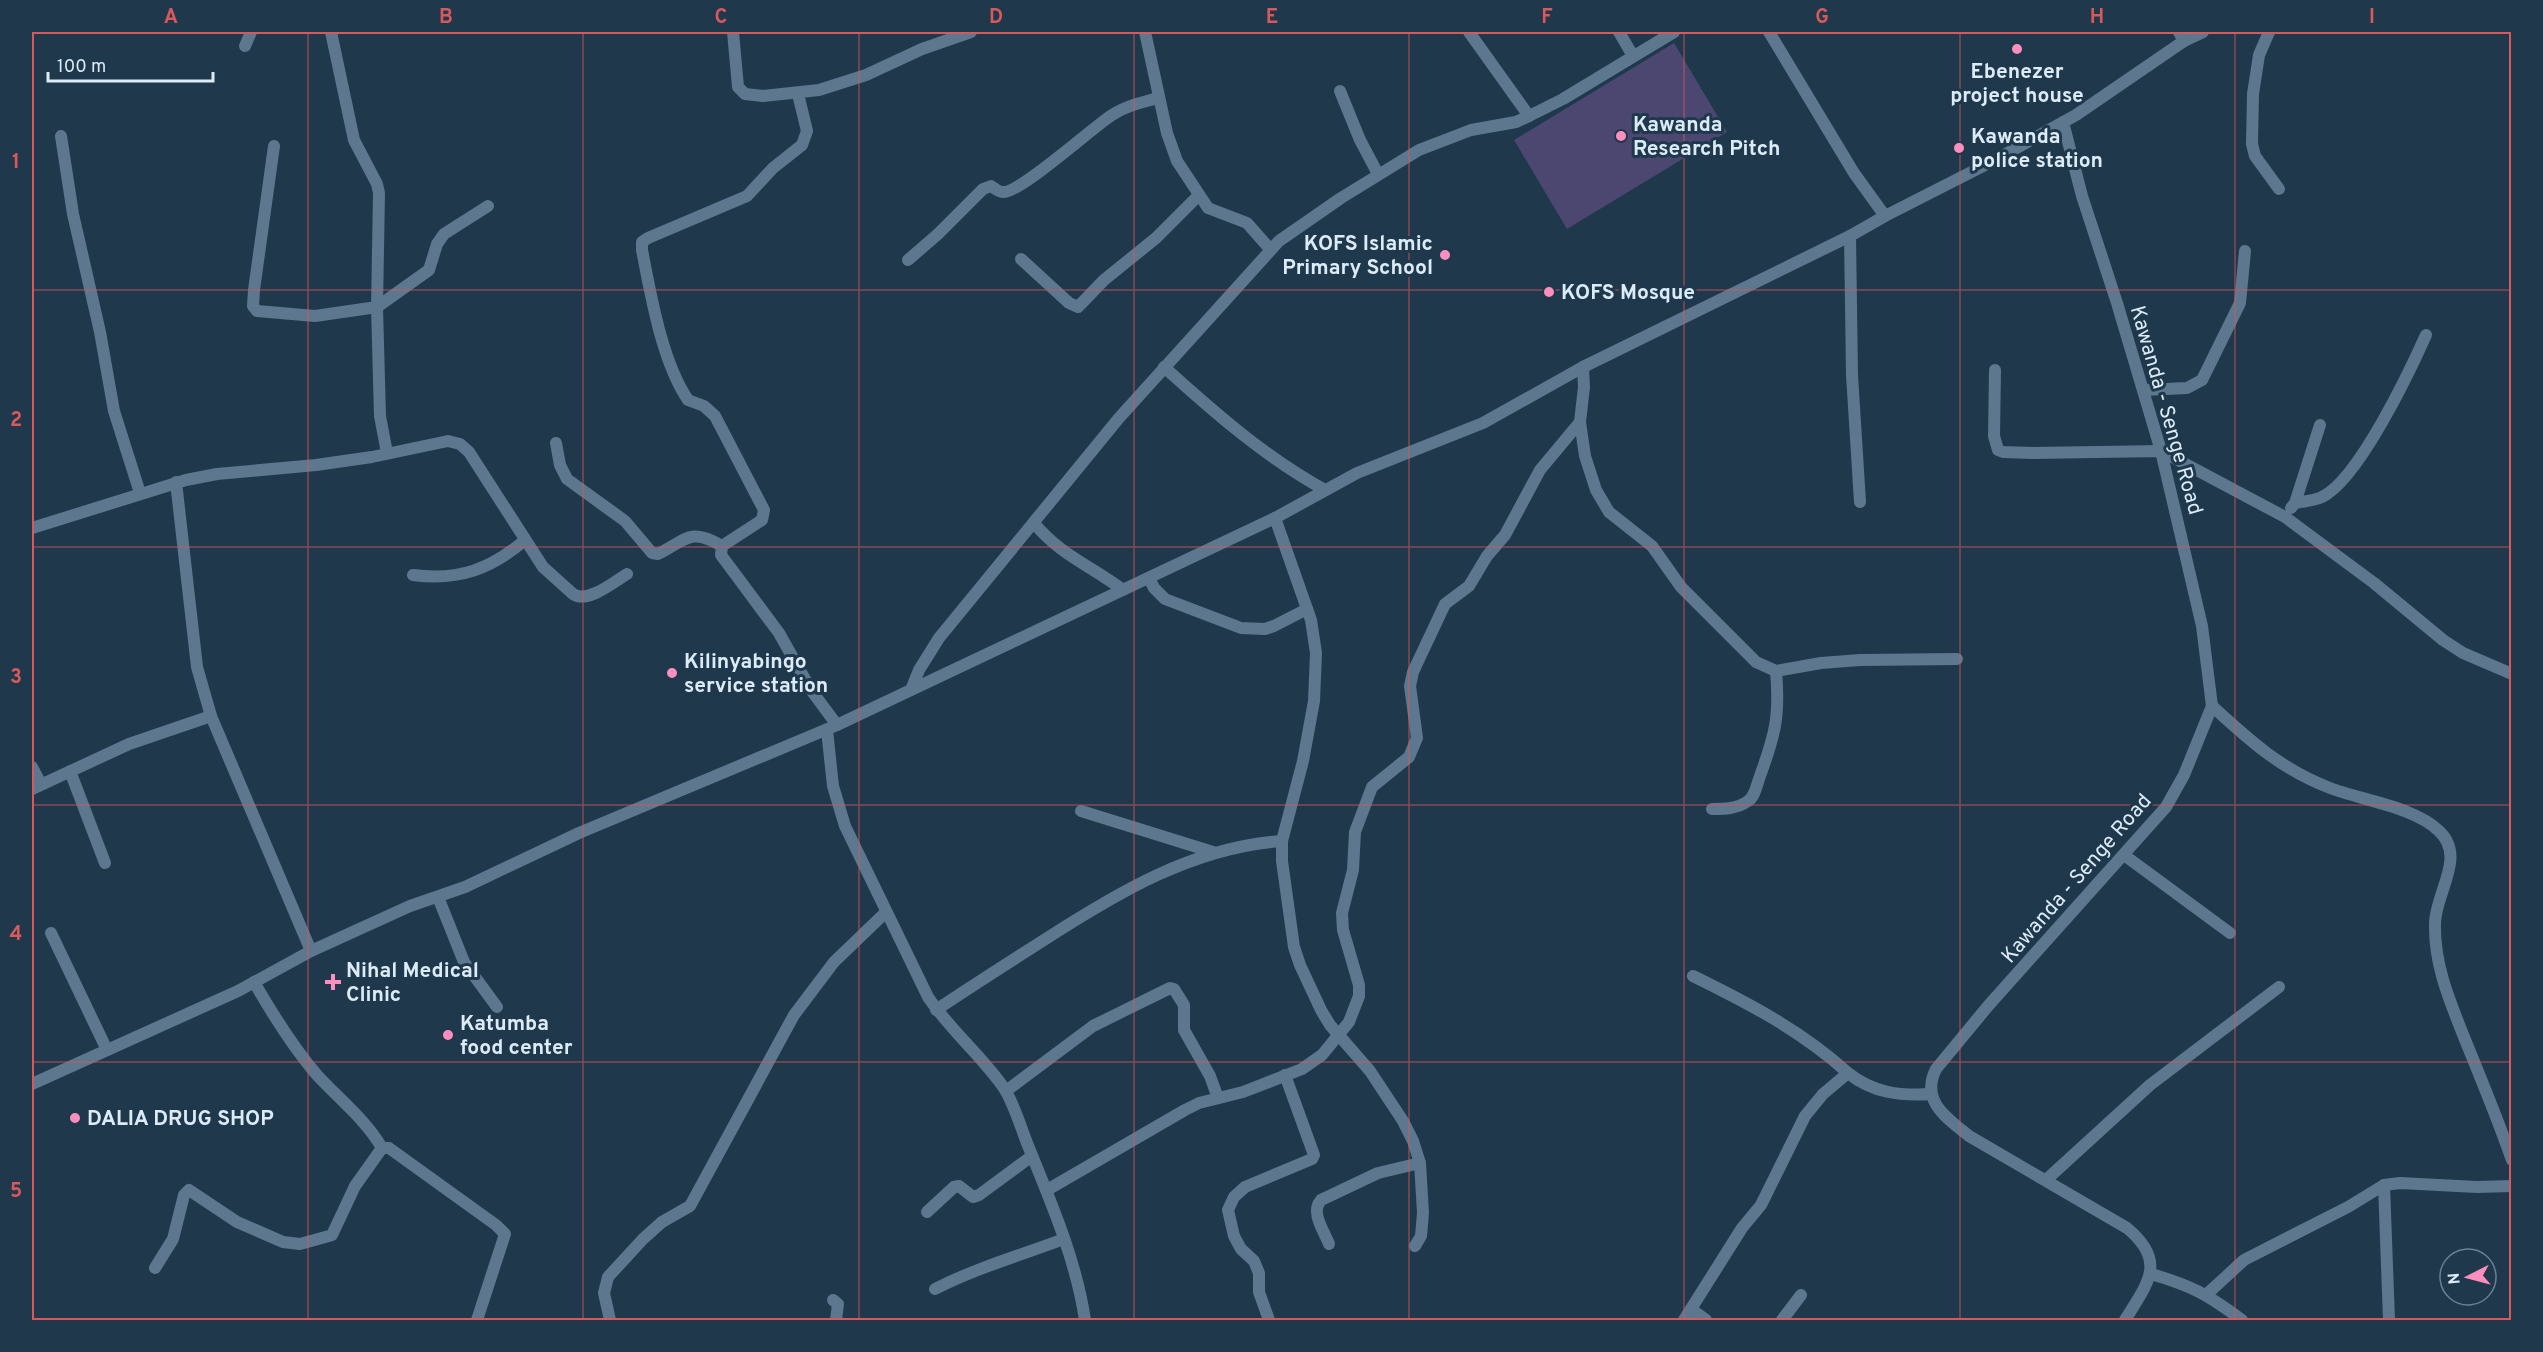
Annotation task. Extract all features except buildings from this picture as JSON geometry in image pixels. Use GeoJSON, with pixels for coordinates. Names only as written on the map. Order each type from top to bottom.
{"type":"FeatureCollection","features":[{"type":"Feature","properties":{"kind":"street"},"geometry":{"type":"LineString","coordinates":[[245,46],[251,32]]}},
{"type":"Feature","properties":{"kind":"street"},"geometry":{"type":"LineString","coordinates":[[331,32],[354,140],[378,188],[380,225],[377,307],[380,416],[387,453]]}},
{"type":"Feature","properties":{"kind":"street"},"geometry":{"type":"LineString","coordinates":[[733,32],[735,79],[745,94],[763,96],[798,94],[858,78],[922,49],[970,32]]}},
{"type":"Feature","properties":{"kind":"street"},"geometry":{"type":"LineString","coordinates":[[1145,32],[1173,151],[1211,211],[1247,223],[1270,249]]}},
{"type":"Feature","properties":{"kind":"street"},"geometry":{"type":"LineString","coordinates":[[1469,32],[1529,116]]}},
{"type":"Feature","properties":{"kind":"street"},"geometry":{"type":"LineString","coordinates":[[1618,32],[1633,56]]}},
{"type":"Feature","properties":{"kind":"street"},"geometry":{"type":"LineString","coordinates":[[911,690],[919,670],[939,638],[1119,418],[1270,249],[1298,226],[1378,174],[1433,143],[1471,130],[1516,122],[1563,99],[1674,32]]}},
{"type":"Feature","properties":{"kind":"street"},"geometry":{"type":"LineString","coordinates":[[1769,32],[1854,173],[1885,216]]}},
{"type":"Feature","properties":{"kind":"street"},"geometry":{"type":"LineString","coordinates":[[32,1084],[254,982],[311,951],[410,906],[492,875],[601,824],[832,728],[1275,518],[1357,472],[1483,423],[1582,367],[1929,195],[2063,122],[2182,36],[2203,32]]}},
{"type":"Feature","properties":{"kind":"street"},"geometry":{"type":"LineString","coordinates":[[2269,32],[2259,55],[2253,94],[2252,144],[2255,156],[2279,189]]}},
{"type":"Feature","properties":{"kind":"street"},"geometry":{"type":"LineString","coordinates":[[1340,91],[1364,149],[1378,174]]}},
{"type":"Feature","properties":{"kind":"street"},"geometry":{"type":"LineString","coordinates":[[722,546],[762,520],[764,510],[715,416],[704,406],[688,400],[673,372],[664,348],[641,246],[648,237],[747,196],[773,168],[802,145],[807,131],[798,94]]}},
{"type":"Feature","properties":{"kind":"street"},"geometry":{"type":"LineString","coordinates":[[908,260],[983,189],[991,186],[1000,192],[1008,191],[1049,165],[1112,115],[1129,106],[1159,98]]}},
{"type":"Feature","properties":{"kind":"street","name":"Kawanda - Senge Road"},"geometry":{"type":"LineString","coordinates":[[1931,1094],[1930,1080],[1936,1069],[1988,1006],[2166,807],[2184,775],[2212,706],[2202,626],[2161,451],[2144,390],[2082,196],[2063,122]]}},
{"type":"Feature","properties":{"kind":"street"},"geometry":{"type":"LineString","coordinates":[[61,136],[73,214],[100,332],[114,411],[140,493]]}},
{"type":"Feature","properties":{"kind":"street"},"geometry":{"type":"LineString","coordinates":[[274,146],[254,290],[254,308],[264,312],[315,316],[377,307],[429,270],[437,244],[444,234],[488,206]]}},
{"type":"Feature","properties":{"kind":"street"},"geometry":{"type":"LineString","coordinates":[[1021,259],[1069,303],[1078,307],[1104,280],[1155,238],[1199,195]]}},
{"type":"Feature","properties":{"kind":"street"},"geometry":{"type":"LineString","coordinates":[[1850,236],[1852,375],[1860,502]]}},
{"type":"Feature","properties":{"kind":"street"},"geometry":{"type":"LineString","coordinates":[[2144,390],[2187,388],[2202,380],[2240,303],[2245,251]]}},
{"type":"Feature","properties":{"kind":"street"},"geometry":{"type":"LineString","coordinates":[[2295,503],[2323,497],[2341,483],[2354,468],[2406,379],[2426,335]]}},
{"type":"Feature","properties":{"kind":"street"},"geometry":{"type":"LineString","coordinates":[[1164,367],[1252,444],[1325,490]]}},
{"type":"Feature","properties":{"kind":"street"},"geometry":{"type":"LineString","coordinates":[[1582,367],[1584,387],[1580,422],[1592,478],[1609,512],[1652,546],[1681,587],[1756,662],[1776,671],[1850,660],[1957,659]]}},
{"type":"Feature","properties":{"kind":"street"},"geometry":{"type":"LineString","coordinates":[[1995,370],[1995,444],[1998,450],[2002,452],[2161,451],[2285,517],[2374,583],[2443,640],[2463,653],[2511,674]]}},
{"type":"Feature","properties":{"kind":"street"},"geometry":{"type":"LineString","coordinates":[[1047,1190],[1199,1103],[1302,1069],[1322,1055],[1349,1022],[1359,996],[1359,986],[1343,930],[1342,913],[1353,870],[1355,832],[1372,787],[1409,757],[1417,738],[1410,686],[1413,672],[1445,604],[1469,586],[1487,556],[1505,535],[1540,470],[1580,422]]}},
{"type":"Feature","properties":{"kind":"street"},"geometry":{"type":"LineString","coordinates":[[2285,517],[2295,503],[2320,424]]}},
{"type":"Feature","properties":{"kind":"street"},"geometry":{"type":"LineString","coordinates":[[32,528],[176,482],[217,474],[316,465],[442,441],[460,444],[469,452],[543,567],[577,597],[585,597],[627,574]]}},
{"type":"Feature","properties":{"kind":"street"},"geometry":{"type":"LineString","coordinates":[[556,443],[560,465],[567,479],[625,521],[652,553],[658,554],[689,536],[702,537],[722,546]]}},
{"type":"Feature","properties":{"kind":"street"},"geometry":{"type":"LineString","coordinates":[[176,482],[197,667],[211,716],[311,951]]}},
{"type":"Feature","properties":{"kind":"street"},"geometry":{"type":"LineString","coordinates":[[1275,518],[1307,609],[1316,653],[1314,701],[1303,761],[1282,841],[1282,861],[1294,947],[1321,1010],[1370,1071],[1403,1121],[1413,1141],[1420,1163],[1423,1213],[1421,1236],[1415,1246]]}},
{"type":"Feature","properties":{"kind":"street"},"geometry":{"type":"LineString","coordinates":[[1034,523],[1052,544],[1065,554],[1094,569],[1123,590]]}},
{"type":"Feature","properties":{"kind":"street"},"geometry":{"type":"LineString","coordinates":[[413,575],[445,577],[487,566],[500,560],[525,540]]}},
{"type":"Feature","properties":{"kind":"street"},"geometry":{"type":"LineString","coordinates":[[722,546],[721,555],[778,633],[832,728],[837,806],[853,846],[916,975],[936,1010],[977,1053],[1006,1091],[1047,1190],[1064,1239],[1086,1320]]}},
{"type":"Feature","properties":{"kind":"street"},"geometry":{"type":"LineString","coordinates":[[1149,578],[1154,588],[1165,599],[1241,628],[1265,629],[1307,609]]}},
{"type":"Feature","properties":{"kind":"street"},"geometry":{"type":"LineString","coordinates":[[1712,809],[1732,808],[1750,800],[1774,737],[1778,716],[1776,671]]}},
{"type":"Feature","properties":{"kind":"street"},"geometry":{"type":"LineString","coordinates":[[2212,706],[2252,743],[2285,768],[2331,788],[2384,804],[2418,818],[2438,829],[2449,843],[2451,857],[2449,870],[2438,899],[2435,923],[2436,951],[2450,1001],[2511,1160]]}},
{"type":"Feature","properties":{"kind":"street"},"geometry":{"type":"LineString","coordinates":[[32,767],[36,786],[129,744],[211,716]]}},
{"type":"Feature","properties":{"kind":"street"},"geometry":{"type":"LineString","coordinates":[[70,771],[105,863]]}},
{"type":"Feature","properties":{"kind":"street"},"geometry":{"type":"LineString","coordinates":[[1081,811],[1213,852]]}},
{"type":"Feature","properties":{"kind":"street"},"geometry":{"type":"LineString","coordinates":[[936,1010],[1101,903],[1176,866],[1213,852],[1255,843],[1282,841]]}},
{"type":"Feature","properties":{"kind":"street"},"geometry":{"type":"LineString","coordinates":[[2124,855],[2230,933]]}},
{"type":"Feature","properties":{"kind":"street"},"geometry":{"type":"LineString","coordinates":[[438,897],[464,962],[496,1007]]}},
{"type":"Feature","properties":{"kind":"street"},"geometry":{"type":"LineString","coordinates":[[610,1320],[604,1293],[608,1277],[656,1228],[690,1206],[785,1031],[805,999],[834,962],[885,913]]}},
{"type":"Feature","properties":{"kind":"street"},"geometry":{"type":"LineString","coordinates":[[51,933],[107,1050]]}},
{"type":"Feature","properties":{"kind":"street"},"geometry":{"type":"LineString","coordinates":[[1693,976],[1753,1006],[1803,1036],[1857,1080],[1892,1094],[1931,1094],[1937,1107],[1969,1136],[2127,1228],[2137,1237],[2150,1259],[2151,1274],[2125,1320]]}},
{"type":"Feature","properties":{"kind":"street"},"geometry":{"type":"LineString","coordinates":[[254,982],[290,1042],[326,1084],[374,1133],[382,1148]]}},
{"type":"Feature","properties":{"kind":"street"},"geometry":{"type":"LineString","coordinates":[[2046,1180],[2150,1085],[2279,987]]}},
{"type":"Feature","properties":{"kind":"street"},"geometry":{"type":"LineString","coordinates":[[1006,1091],[1093,1026],[1170,988],[1174,989],[1184,1005],[1184,1030],[1210,1076],[1218,1098]]}},
{"type":"Feature","properties":{"kind":"street"},"geometry":{"type":"LineString","coordinates":[[1684,1320],[1742,1228],[1761,1205],[1805,1116],[1822,1094],[1848,1072]]}},
{"type":"Feature","properties":{"kind":"street"},"geometry":{"type":"LineString","coordinates":[[1269,1320],[1259,1292],[1259,1273],[1254,1262],[1241,1249],[1234,1236],[1228,1210],[1234,1197],[1245,1188],[1312,1159],[1314,1155],[1285,1075]]}},
{"type":"Feature","properties":{"kind":"street"},"geometry":{"type":"LineString","coordinates":[[155,1268],[173,1239],[181,1202],[189,1190],[218,1212],[283,1242],[300,1244],[332,1235],[355,1186],[382,1148]]}},
{"type":"Feature","properties":{"kind":"street"},"geometry":{"type":"LineString","coordinates":[[382,1148],[389,1148],[496,1225],[505,1234],[477,1320]]}},
{"type":"Feature","properties":{"kind":"street"},"geometry":{"type":"LineString","coordinates":[[927,1212],[954,1187],[959,1186],[973,1197],[979,1195],[1032,1155]]}},
{"type":"Feature","properties":{"kind":"street"},"geometry":{"type":"LineString","coordinates":[[1329,1244],[1316,1212],[1316,1205],[1321,1200],[1378,1173],[1420,1163]]}},
{"type":"Feature","properties":{"kind":"street"},"geometry":{"type":"LineString","coordinates":[[2207,1294],[2244,1260],[2348,1207],[2384,1185],[2400,1183],[2477,1187],[2511,1186]]}},
{"type":"Feature","properties":{"kind":"street"},"geometry":{"type":"LineString","coordinates":[[2384,1185],[2388,1320]]}},
{"type":"Feature","properties":{"kind":"street"},"geometry":{"type":"LineString","coordinates":[[935,1289],[961,1276],[1064,1239]]}},
{"type":"Feature","properties":{"kind":"street"},"geometry":{"type":"LineString","coordinates":[[2151,1274],[2183,1283],[2207,1294],[2242,1320]]}},
{"type":"Feature","properties":{"kind":"street"},"geometry":{"type":"LineString","coordinates":[[1782,1320],[1800,1295]]}},
{"type":"Feature","properties":{"kind":"street"},"geometry":{"type":"LineString","coordinates":[[833,1300],[838,1304],[836,1320]]}},
{"type":"Feature","properties":{"kind":"street"},"geometry":{"type":"LineString","coordinates":[[1692,1310],[1706,1320]]}},
{"type":"Feature","properties":{"kind":"shaded area","name":"Kawanda Research Pitch"},"geometry":{"type":"Polygon","coordinates":[[[1674,43],[1727,132],[1567,229],[1514,140],[1674,43]]]}},
{"type":"Feature","properties":{"kind":"place","name":"Ebenezer project house"},"geometry":{"type":"Point","coordinates":[2017,49]}},
{"type":"Feature","properties":{"kind":"place","name":"Kawanda Research Pitch"},"geometry":{"type":"Point","coordinates":[1621,136]}},
{"type":"Feature","properties":{"kind":"place","name":"Kawanda police station"},"geometry":{"type":"Point","coordinates":[1959,148]}},
{"type":"Feature","properties":{"kind":"place","name":"KOFS Islamic Primary School"},"geometry":{"type":"Point","coordinates":[1445,255]}},
{"type":"Feature","properties":{"kind":"place","name":"KOFS Mosque"},"geometry":{"type":"Point","coordinates":[1549,292]}},
{"type":"Feature","properties":{"kind":"place","name":"Kilinyabingo service station"},"geometry":{"type":"Point","coordinates":[672,673]}},
{"type":"Feature","properties":{"kind":"place","name":"Nihal Medical Clinic"},"geometry":{"type":"Point","coordinates":[333,982]}},
{"type":"Feature","properties":{"kind":"place","name":"Katumba food center"},"geometry":{"type":"Point","coordinates":[448,1035]}},
{"type":"Feature","properties":{"kind":"place","name":"DALIA DRUG SHOP"},"geometry":{"type":"Point","coordinates":[75,1118]}}]}
